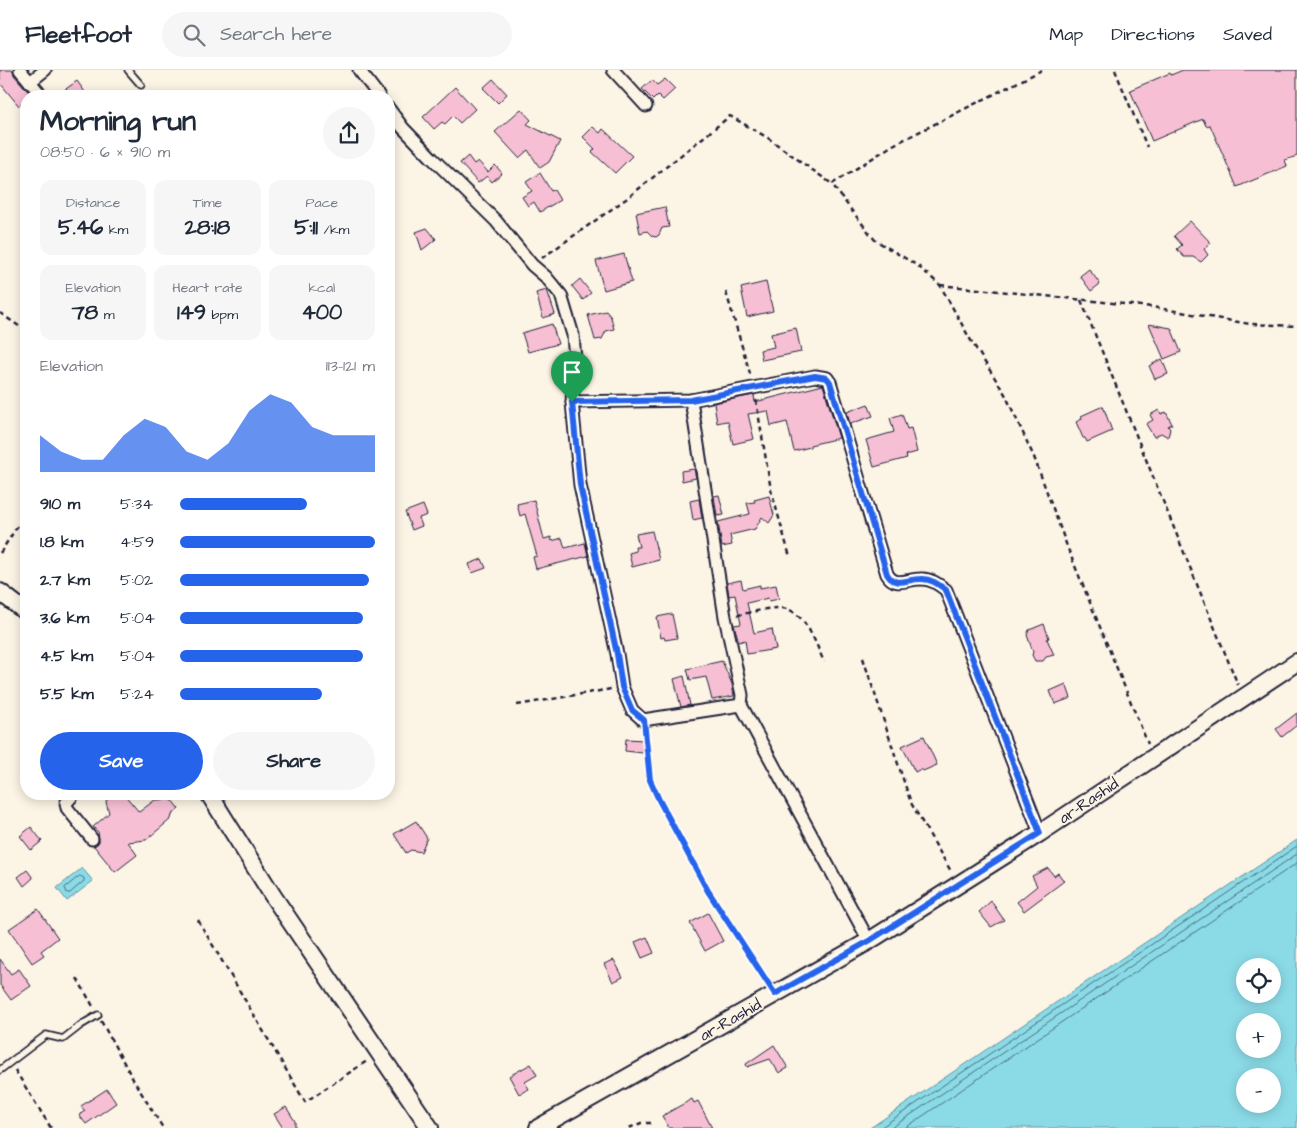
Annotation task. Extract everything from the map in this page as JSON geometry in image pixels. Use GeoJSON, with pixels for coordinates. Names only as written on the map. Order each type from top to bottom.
{"type":"FeatureCollection","features":[{"type":"Feature","properties":{"kind":"main road"},"geometry":{"type":"LineString","coordinates":[[0,592],[20,607]]}},
{"type":"Feature","properties":{"kind":"main road","name":"ar-Rashid"},"geometry":{"type":"LineString","coordinates":[[538,1128],[869,941],[1040,833],[1297,662]]}},
{"type":"Feature","properties":{"kind":"main road"},"geometry":{"type":"LineString","coordinates":[[213,800],[273,896],[430,1128]]}},
{"type":"Feature","properties":{"kind":"street"},"geometry":{"type":"LineString","coordinates":[[20,70],[37,90]]}},
{"type":"Feature","properties":{"kind":"street"},"geometry":{"type":"LineString","coordinates":[[30,82],[45,70]]}},
{"type":"Feature","properties":{"kind":"street"},"geometry":{"type":"LineString","coordinates":[[359,70],[374,90]]}},
{"type":"Feature","properties":{"kind":"street"},"geometry":{"type":"LineString","coordinates":[[613,70],[646,106]]}},
{"type":"Feature","properties":{"kind":"street"},"geometry":{"type":"LineString","coordinates":[[395,117],[425,152],[496,221],[532,265],[546,277],[561,295],[573,334],[575,360],[572,402],[580,485],[617,654],[622,687],[632,710],[644,720],[741,705]]}},
{"type":"Feature","properties":{"kind":"street"},"geometry":{"type":"LineString","coordinates":[[572,402],[691,400],[815,376],[827,378],[830,382],[887,574],[894,582],[904,582],[920,578],[929,580],[946,590],[1040,833]]}},
{"type":"Feature","properties":{"kind":"street"},"geometry":{"type":"LineString","coordinates":[[691,400],[725,617],[742,695],[741,705],[869,941]]}},
{"type":"Feature","properties":{"kind":"street"},"geometry":{"type":"LineString","coordinates":[[69,800],[66,803],[67,808],[92,839]]}},
{"type":"Feature","properties":{"kind":"lane"},"geometry":{"type":"LineString","coordinates":[[128,70],[140,85]]}},
{"type":"Feature","properties":{"kind":"lane"},"geometry":{"type":"LineString","coordinates":[[0,1070],[46,1035],[63,1039],[98,1014]]}},
{"type":"Feature","properties":{"kind":"path"},"geometry":{"type":"LineString","coordinates":[[832,184],[893,145],[1042,70]]}},
{"type":"Feature","properties":{"kind":"path"},"geometry":{"type":"LineString","coordinates":[[1115,70],[1147,147]]}},
{"type":"Feature","properties":{"kind":"path"},"geometry":{"type":"LineString","coordinates":[[532,265],[626,200],[730,116],[768,138],[832,184],[876,240],[918,266],[940,285],[970,340],[1005,394],[1034,457],[1068,549],[1154,757]]}},
{"type":"Feature","properties":{"kind":"path"},"geometry":{"type":"LineString","coordinates":[[940,285],[1152,307],[1250,324],[1296,325]]}},
{"type":"Feature","properties":{"kind":"path"},"geometry":{"type":"LineString","coordinates":[[726,292],[754,388],[771,490],[790,557]]}},
{"type":"Feature","properties":{"kind":"path"},"geometry":{"type":"LineString","coordinates":[[1081,300],[1243,698]]}},
{"type":"Feature","properties":{"kind":"path"},"geometry":{"type":"LineString","coordinates":[[0,313],[20,328]]}},
{"type":"Feature","properties":{"kind":"path"},"geometry":{"type":"LineString","coordinates":[[0,553],[20,522]]}},
{"type":"Feature","properties":{"kind":"path"},"geometry":{"type":"LineString","coordinates":[[725,617],[781,607],[794,613],[805,623],[812,633],[824,662]]}},
{"type":"Feature","properties":{"kind":"path"},"geometry":{"type":"LineString","coordinates":[[864,658],[911,803],[957,884]]}},
{"type":"Feature","properties":{"kind":"path"},"geometry":{"type":"LineString","coordinates":[[517,706],[622,687]]}},
{"type":"Feature","properties":{"kind":"path"},"geometry":{"type":"LineString","coordinates":[[644,720],[650,780],[659,800],[708,891],[775,994]]}},
{"type":"Feature","properties":{"kind":"path"},"geometry":{"type":"LineString","coordinates":[[198,920],[305,1102],[380,1053]]}},
{"type":"Feature","properties":{"kind":"path"},"geometry":{"type":"LineString","coordinates":[[78,978],[134,1081],[164,1128]]}},
{"type":"Feature","properties":{"kind":"path"},"geometry":{"type":"LineString","coordinates":[[10,1062],[51,1128]]}},
{"type":"Feature","properties":{"kind":"path"},"geometry":{"type":"LineString","coordinates":[[629,1128],[641,1123],[654,1123]]}},
{"type":"Feature","properties":{"kind":"water"},"geometry":{"type":"Polygon","coordinates":[[[1297,840],[1297,1128],[870,1128],[1297,840]]]}},
{"type":"Feature","properties":{"kind":"water"},"geometry":{"type":"Polygon","coordinates":[[[82,868],[93,881],[67,901],[57,888],[82,868]]]}},
{"type":"Feature","properties":{"kind":"building"},"geometry":{"type":"Polygon","coordinates":[[[0,70],[13,70],[14,75],[27,90],[20,90],[20,105],[19,106],[0,83],[0,70]]]}},
{"type":"Feature","properties":{"kind":"building"},"geometry":{"type":"Polygon","coordinates":[[[1183,70],[1297,70],[1297,156],[1285,160],[1287,166],[1237,187],[1210,125],[1206,126],[1203,119],[1152,141],[1130,90],[1170,73],[1171,75],[1183,70]]]}},
{"type":"Feature","properties":{"kind":"building"},"geometry":{"type":"Polygon","coordinates":[[[493,79],[507,94],[498,103],[483,88],[493,79]]]}},
{"type":"Feature","properties":{"kind":"building"},"geometry":{"type":"Polygon","coordinates":[[[665,79],[675,89],[663,100],[658,95],[653,100],[642,89],[652,80],[657,85],[665,79]]]}},
{"type":"Feature","properties":{"kind":"building"},"geometry":{"type":"Polygon","coordinates":[[[77,81],[84,90],[64,90],[77,81]]]}},
{"type":"Feature","properties":{"kind":"building"},"geometry":{"type":"Polygon","coordinates":[[[455,87],[475,109],[460,123],[453,116],[445,124],[442,122],[434,129],[423,117],[455,87]]]}},
{"type":"Feature","properties":{"kind":"building"},"geometry":{"type":"Polygon","coordinates":[[[521,109],[531,120],[527,124],[560,141],[549,162],[540,168],[528,150],[519,158],[495,132],[521,109]]]}},
{"type":"Feature","properties":{"kind":"building"},"geometry":{"type":"Polygon","coordinates":[[[593,127],[600,133],[603,129],[632,156],[615,173],[592,152],[595,149],[583,137],[593,127]]]}},
{"type":"Feature","properties":{"kind":"building"},"geometry":{"type":"Polygon","coordinates":[[[468,156],[474,164],[478,161],[488,172],[495,165],[502,173],[492,182],[487,176],[478,183],[460,163],[468,156]]]}},
{"type":"Feature","properties":{"kind":"building"},"geometry":{"type":"Polygon","coordinates":[[[540,173],[551,191],[554,190],[560,200],[540,212],[534,202],[528,206],[522,197],[532,191],[526,182],[540,173]]]}},
{"type":"Feature","properties":{"kind":"building"},"geometry":{"type":"Polygon","coordinates":[[[665,207],[669,227],[662,228],[656,237],[647,231],[640,233],[636,213],[665,207]]]}},
{"type":"Feature","properties":{"kind":"building"},"geometry":{"type":"Polygon","coordinates":[[[1190,221],[1211,243],[1204,249],[1208,255],[1201,262],[1193,257],[1184,257],[1177,249],[1182,245],[1174,236],[1190,221]]]}},
{"type":"Feature","properties":{"kind":"building"},"geometry":{"type":"Polygon","coordinates":[[[427,228],[436,239],[422,250],[416,232],[427,228]]]}},
{"type":"Feature","properties":{"kind":"building"},"geometry":{"type":"Polygon","coordinates":[[[624,254],[632,282],[604,290],[596,261],[624,254]]]}},
{"type":"Feature","properties":{"kind":"building"},"geometry":{"type":"Polygon","coordinates":[[[1089,269],[1100,284],[1091,291],[1080,276],[1089,269]]]}},
{"type":"Feature","properties":{"kind":"building"},"geometry":{"type":"Polygon","coordinates":[[[580,279],[591,293],[583,300],[572,286],[580,279]]]}},
{"type":"Feature","properties":{"kind":"building"},"geometry":{"type":"Polygon","coordinates":[[[766,282],[773,311],[747,317],[741,288],[766,282]]]}},
{"type":"Feature","properties":{"kind":"building"},"geometry":{"type":"Polygon","coordinates":[[[547,290],[555,314],[543,318],[536,293],[547,290]]]}},
{"type":"Feature","properties":{"kind":"building"},"geometry":{"type":"Polygon","coordinates":[[[606,311],[611,317],[614,329],[606,331],[602,339],[595,340],[588,315],[606,311]]]}},
{"type":"Feature","properties":{"kind":"building"},"geometry":{"type":"Polygon","coordinates":[[[552,324],[558,344],[528,352],[522,333],[552,324]]]}},
{"type":"Feature","properties":{"kind":"building"},"geometry":{"type":"Polygon","coordinates":[[[1149,324],[1171,328],[1181,352],[1164,359],[1149,324]]]}},
{"type":"Feature","properties":{"kind":"building"},"geometry":{"type":"Polygon","coordinates":[[[796,328],[801,352],[762,360],[760,350],[774,347],[771,334],[796,328]]]}},
{"type":"Feature","properties":{"kind":"building"},"geometry":{"type":"Polygon","coordinates":[[[1162,359],[1168,374],[1155,379],[1149,366],[1162,359]]]}},
{"type":"Feature","properties":{"kind":"building"},"geometry":{"type":"Polygon","coordinates":[[[823,385],[839,438],[794,451],[787,422],[771,426],[768,411],[748,414],[754,439],[733,444],[728,422],[717,423],[714,403],[754,395],[755,402],[823,385]]]}},
{"type":"Feature","properties":{"kind":"building"},"geometry":{"type":"Polygon","coordinates":[[[868,404],[873,416],[850,424],[847,412],[868,404]]]}},
{"type":"Feature","properties":{"kind":"building"},"geometry":{"type":"Polygon","coordinates":[[[1103,406],[1112,431],[1087,442],[1083,438],[1076,422],[1082,419],[1081,416],[1103,406]]]}},
{"type":"Feature","properties":{"kind":"building"},"geometry":{"type":"Polygon","coordinates":[[[1159,410],[1161,414],[1166,412],[1172,424],[1168,426],[1170,429],[1168,437],[1161,433],[1154,437],[1146,424],[1153,420],[1150,415],[1159,410]]]}},
{"type":"Feature","properties":{"kind":"building"},"geometry":{"type":"Polygon","coordinates":[[[902,414],[907,429],[911,428],[917,452],[906,455],[907,458],[874,467],[866,440],[894,432],[890,418],[902,414]]]}},
{"type":"Feature","properties":{"kind":"building"},"geometry":{"type":"Polygon","coordinates":[[[694,469],[696,478],[682,481],[681,471],[694,469]]]}},
{"type":"Feature","properties":{"kind":"building"},"geometry":{"type":"Polygon","coordinates":[[[719,495],[724,515],[717,516],[714,496],[719,495]]]}},
{"type":"Feature","properties":{"kind":"building"},"geometry":{"type":"Polygon","coordinates":[[[769,496],[774,515],[769,523],[762,517],[755,529],[730,535],[732,545],[722,547],[718,522],[750,514],[747,503],[769,496]]]}},
{"type":"Feature","properties":{"kind":"building"},"geometry":{"type":"Polygon","coordinates":[[[699,499],[702,518],[693,520],[690,501],[699,499]]]}},
{"type":"Feature","properties":{"kind":"building"},"geometry":{"type":"Polygon","coordinates":[[[534,500],[544,539],[551,537],[552,541],[562,538],[565,548],[585,543],[588,556],[536,569],[533,557],[537,556],[525,514],[520,516],[517,504],[534,500]]]}},
{"type":"Feature","properties":{"kind":"building"},"geometry":{"type":"Polygon","coordinates":[[[423,505],[427,515],[419,518],[422,526],[412,530],[405,512],[423,505]]]}},
{"type":"Feature","properties":{"kind":"building"},"geometry":{"type":"Polygon","coordinates":[[[652,531],[659,560],[632,567],[629,553],[636,551],[635,547],[639,547],[636,534],[652,531]]]}},
{"type":"Feature","properties":{"kind":"building"},"geometry":{"type":"Polygon","coordinates":[[[482,559],[486,568],[472,573],[469,564],[482,559]]]}},
{"type":"Feature","properties":{"kind":"building"},"geometry":{"type":"Polygon","coordinates":[[[741,580],[743,589],[760,585],[760,588],[776,585],[779,599],[769,601],[768,598],[747,603],[754,633],[772,629],[776,649],[747,654],[745,640],[739,642],[734,625],[741,624],[735,595],[729,596],[727,583],[741,580]]]}},
{"type":"Feature","properties":{"kind":"building"},"geometry":{"type":"Polygon","coordinates":[[[672,614],[677,638],[665,640],[664,637],[661,638],[657,617],[672,614]]]}},
{"type":"Feature","properties":{"kind":"building"},"geometry":{"type":"Polygon","coordinates":[[[1044,624],[1049,638],[1047,639],[1054,655],[1046,657],[1043,661],[1035,661],[1027,635],[1029,630],[1044,624]]]}},
{"type":"Feature","properties":{"kind":"building"},"geometry":{"type":"Polygon","coordinates":[[[722,661],[732,684],[734,696],[712,700],[706,677],[690,680],[687,669],[722,661]]]}},
{"type":"Feature","properties":{"kind":"building"},"geometry":{"type":"Polygon","coordinates":[[[684,676],[690,705],[681,707],[674,679],[684,676]]]}},
{"type":"Feature","properties":{"kind":"building"},"geometry":{"type":"Polygon","coordinates":[[[1066,684],[1071,698],[1055,704],[1050,691],[1066,684]]]}},
{"type":"Feature","properties":{"kind":"building"},"geometry":{"type":"Polygon","coordinates":[[[1297,713],[1297,725],[1282,737],[1276,729],[1297,713]]]}},
{"type":"Feature","properties":{"kind":"building"},"geometry":{"type":"Polygon","coordinates":[[[924,736],[937,765],[915,772],[902,746],[924,736]]]}},
{"type":"Feature","properties":{"kind":"building"},"geometry":{"type":"Polygon","coordinates":[[[626,739],[644,740],[643,753],[625,751],[626,739]]]}},
{"type":"Feature","properties":{"kind":"building"},"geometry":{"type":"Polygon","coordinates":[[[107,800],[129,800],[139,812],[155,800],[172,800],[179,809],[172,815],[171,819],[146,840],[128,842],[137,855],[115,872],[94,846],[99,842],[99,838],[98,832],[93,827],[109,813],[107,800]]]}},
{"type":"Feature","properties":{"kind":"building"},"geometry":{"type":"Polygon","coordinates":[[[416,821],[427,838],[421,852],[411,850],[406,853],[394,834],[416,821]]]}},
{"type":"Feature","properties":{"kind":"building"},"geometry":{"type":"Polygon","coordinates":[[[31,827],[42,841],[31,850],[20,836],[31,827]]]}},
{"type":"Feature","properties":{"kind":"building"},"geometry":{"type":"Polygon","coordinates":[[[1048,868],[1054,876],[1058,873],[1064,881],[1024,911],[1017,902],[1037,886],[1032,876],[1048,868]]]}},
{"type":"Feature","properties":{"kind":"building"},"geometry":{"type":"Polygon","coordinates":[[[27,870],[33,878],[24,886],[18,877],[27,870]]]}},
{"type":"Feature","properties":{"kind":"building"},"geometry":{"type":"Polygon","coordinates":[[[991,901],[1004,920],[991,927],[979,912],[991,901]]]}},
{"type":"Feature","properties":{"kind":"building"},"geometry":{"type":"Polygon","coordinates":[[[38,909],[58,938],[41,951],[44,955],[32,963],[9,929],[38,909]]]}},
{"type":"Feature","properties":{"kind":"building"},"geometry":{"type":"Polygon","coordinates":[[[708,913],[723,941],[705,951],[690,923],[708,913]]]}},
{"type":"Feature","properties":{"kind":"building"},"geometry":{"type":"Polygon","coordinates":[[[647,937],[654,953],[642,958],[635,942],[647,937]]]}},
{"type":"Feature","properties":{"kind":"building"},"geometry":{"type":"Polygon","coordinates":[[[0,959],[11,974],[19,969],[31,986],[11,1000],[0,985],[0,959]]]}},
{"type":"Feature","properties":{"kind":"building"},"geometry":{"type":"Polygon","coordinates":[[[614,960],[623,977],[613,982],[604,964],[614,960]]]}},
{"type":"Feature","properties":{"kind":"building"},"geometry":{"type":"Polygon","coordinates":[[[774,1045],[788,1068],[779,1073],[770,1059],[747,1067],[746,1064],[774,1045]]]}},
{"type":"Feature","properties":{"kind":"building"},"geometry":{"type":"Polygon","coordinates":[[[531,1064],[537,1075],[525,1082],[529,1089],[519,1094],[509,1076],[531,1064]]]}},
{"type":"Feature","properties":{"kind":"building"},"geometry":{"type":"Polygon","coordinates":[[[107,1089],[116,1103],[86,1124],[79,1115],[85,1111],[81,1106],[107,1089]]]}},
{"type":"Feature","properties":{"kind":"building"},"geometry":{"type":"Polygon","coordinates":[[[692,1099],[694,1103],[698,1101],[712,1128],[669,1128],[662,1116],[692,1099]]]}},
{"type":"Feature","properties":{"kind":"building"},"geometry":{"type":"Polygon","coordinates":[[[286,1107],[295,1121],[295,1128],[283,1128],[274,1114],[286,1107]]]}},
{"type":"Feature","properties":{"kind":"route"},"geometry":{"type":"LineString","coordinates":[[815,376],[827,378],[830,382],[887,574],[894,582],[904,582],[920,578],[938,584],[946,590],[1040,833],[869,941],[775,994],[708,891],[650,780],[646,758],[644,720],[632,710],[622,687],[617,654],[580,485],[572,402],[691,400],[815,376]]}}]}
